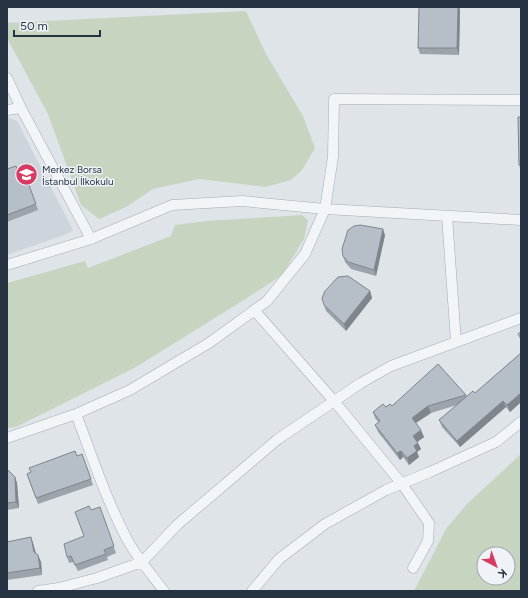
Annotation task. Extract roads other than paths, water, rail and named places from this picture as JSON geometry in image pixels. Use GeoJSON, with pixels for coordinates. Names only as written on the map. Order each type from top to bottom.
{"type":"FeatureCollection","features":[{"type":"Feature","properties":{"kind":"street"},"geometry":{"type":"LineString","coordinates":[[7,78],[21,108],[91,239]]}},
{"type":"Feature","properties":{"kind":"street"},"geometry":{"type":"LineString","coordinates":[[7,438],[76,414],[130,390],[209,343],[267,301],[305,254],[325,209],[334,157],[334,99],[521,100]]}},
{"type":"Feature","properties":{"kind":"street"},"geometry":{"type":"LineString","coordinates":[[7,110],[21,108]]}},
{"type":"Feature","properties":{"kind":"street"},"geometry":{"type":"LineString","coordinates":[[7,266],[91,239],[172,205],[242,201],[325,209],[521,220]]}},
{"type":"Feature","properties":{"kind":"street"},"geometry":{"type":"LineString","coordinates":[[447,216],[456,342]]}},
{"type":"Feature","properties":{"kind":"street"},"geometry":{"type":"LineString","coordinates":[[254,310],[334,401],[402,484],[429,523],[428,541],[413,568]]}},
{"type":"Feature","properties":{"kind":"street"},"geometry":{"type":"LineString","coordinates":[[38,591],[59,588],[97,578],[142,562],[177,525],[278,439],[361,383],[391,366],[521,318]]}},
{"type":"Feature","properties":{"kind":"street"},"geometry":{"type":"LineString","coordinates":[[76,414],[108,498],[128,542],[164,591]]}},
{"type":"Feature","properties":{"kind":"street"},"geometry":{"type":"LineString","coordinates":[[252,591],[279,559],[325,524],[386,490],[496,442],[521,422]]}},
{"type":"Feature","properties":{"kind":"place","name":"Merkez Borsa İstanbul İlkokulu"},"geometry":{"type":"Point","coordinates":[26,175]}}]}
